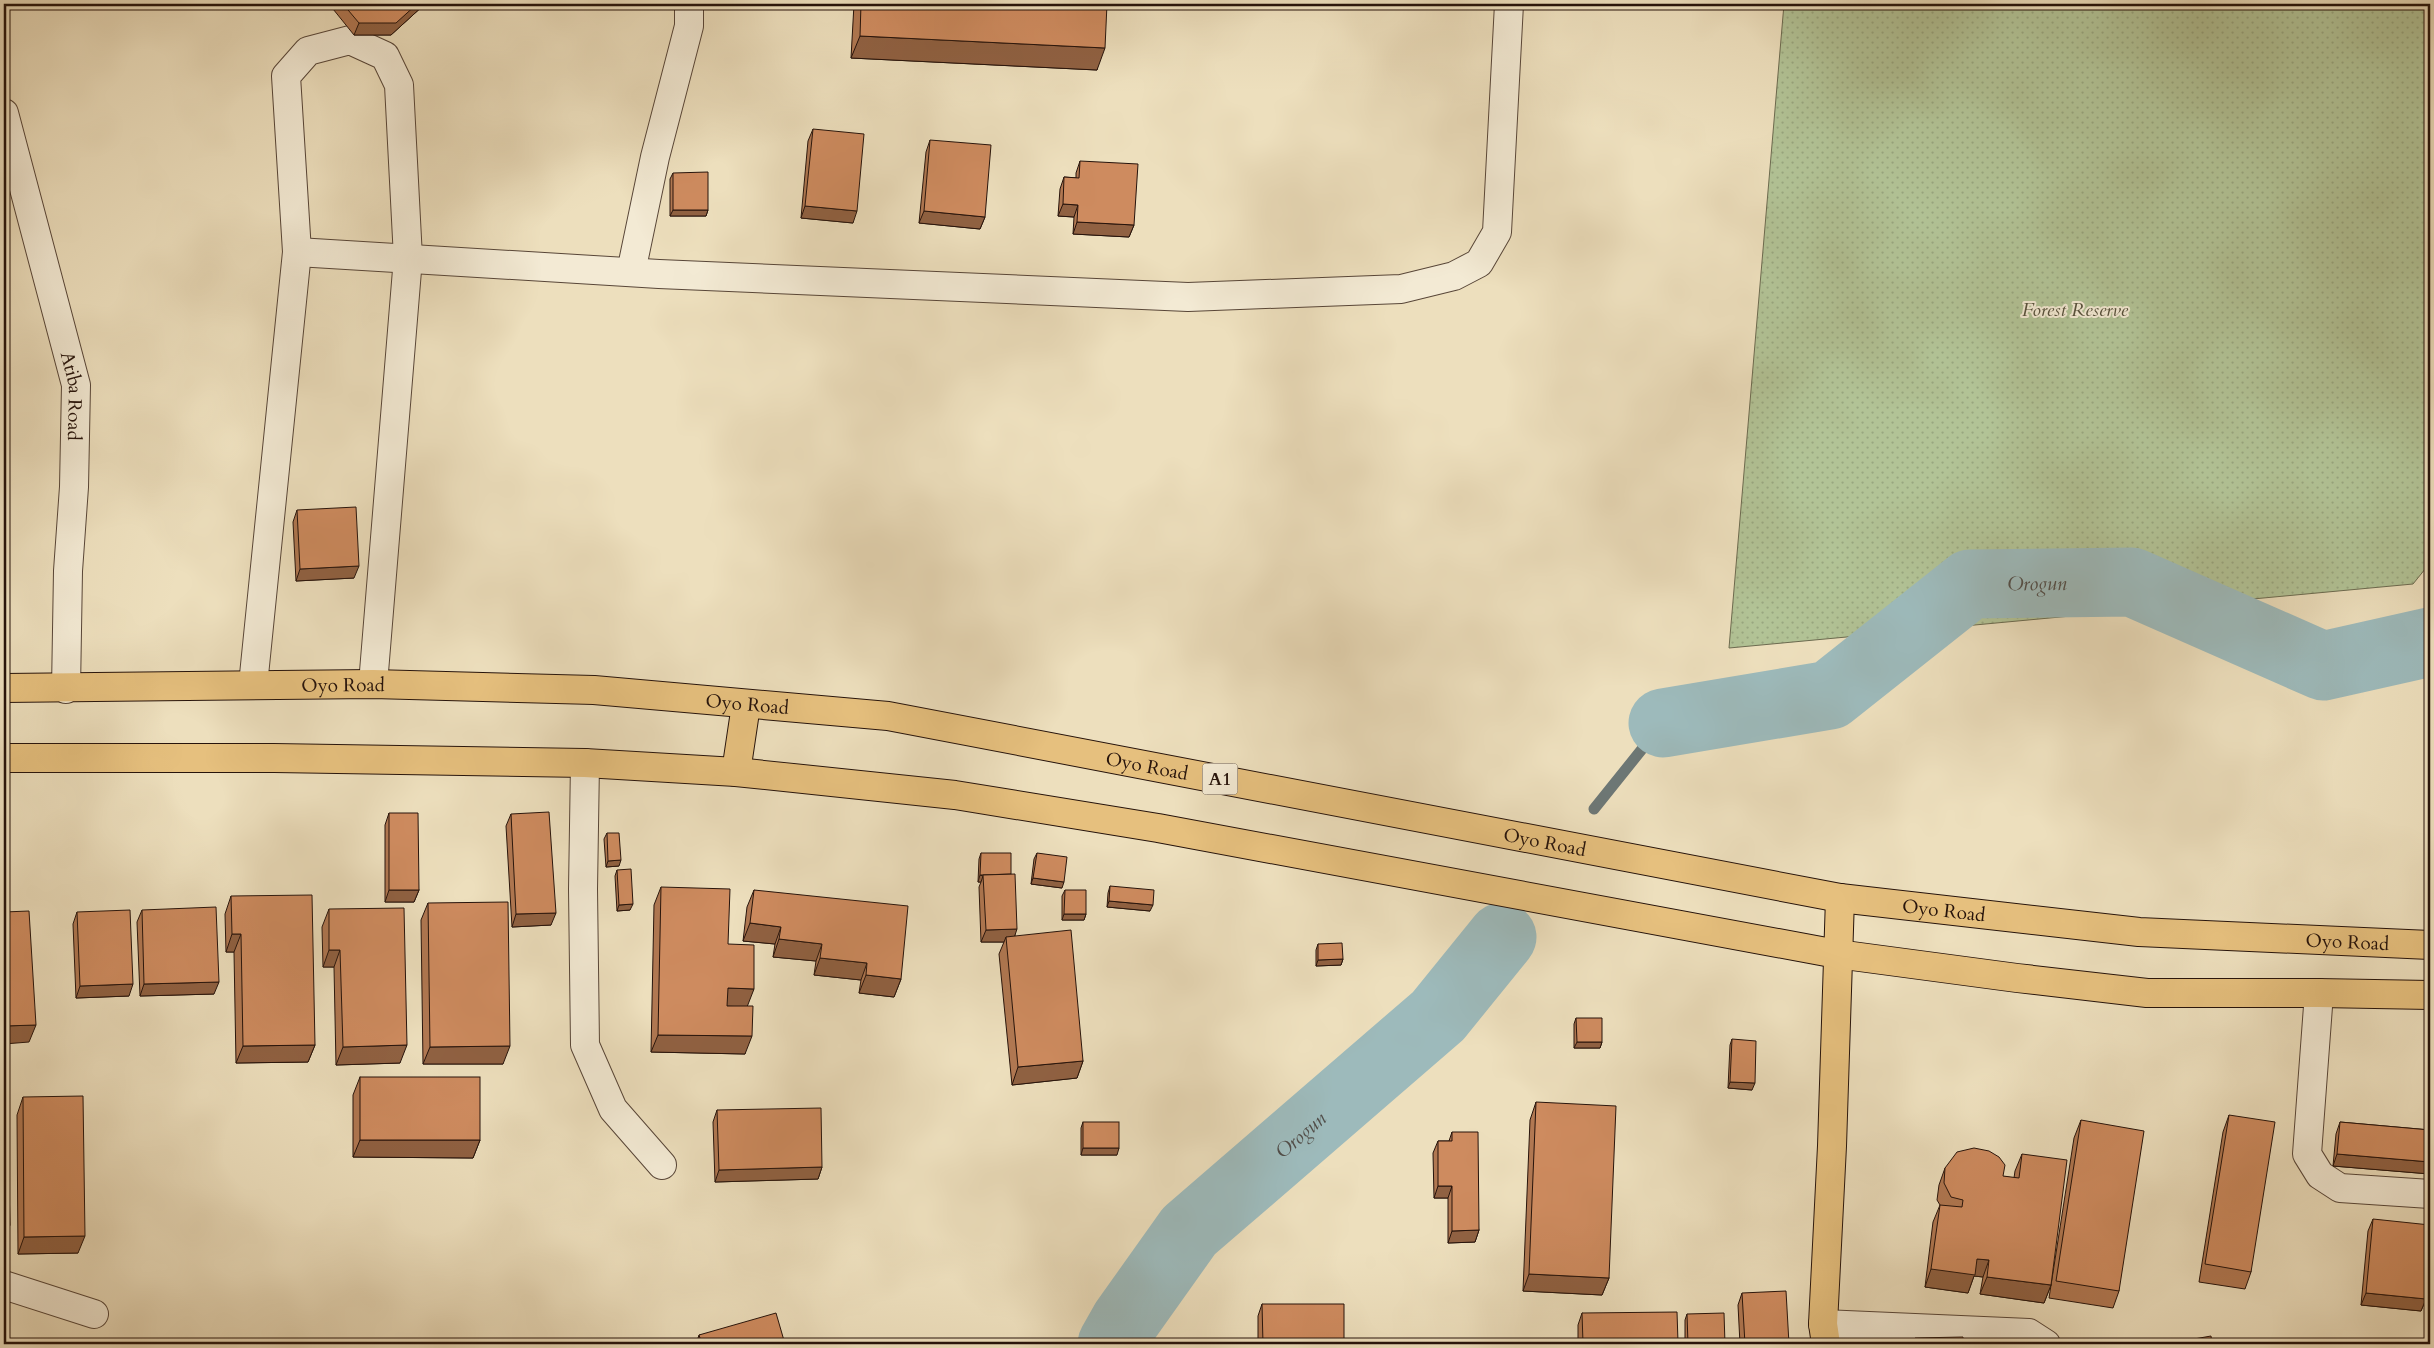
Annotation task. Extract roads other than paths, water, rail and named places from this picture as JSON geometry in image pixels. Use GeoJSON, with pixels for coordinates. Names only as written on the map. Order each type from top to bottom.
{"type":"FeatureCollection","features":[{"type":"Feature","properties":{"kind":"main road","name":"Oyo Road"},"geometry":{"type":"LineString","coordinates":[[4,688],[66,689],[374,684],[594,690],[746,705],[888,716],[1840,898],[2139,932],[2430,945]]}},
{"type":"Feature","properties":{"kind":"main road"},"geometry":{"type":"LineString","coordinates":[[736,772],[746,705]]}},
{"type":"Feature","properties":{"kind":"main road"},"geometry":{"type":"LineString","coordinates":[[4,758],[264,758],[585,763],[736,772],[954,795],[1158,828],[1837,954],[2147,993],[2319,993],[2430,996]]}},
{"type":"Feature","properties":{"kind":"main road"},"geometry":{"type":"LineString","coordinates":[[1825,1334],[1840,898]]}},
{"type":"Feature","properties":{"kind":"street"},"geometry":{"type":"LineString","coordinates":[[631,272],[655,157],[689,26],[689,4]]}},
{"type":"Feature","properties":{"kind":"street"},"geometry":{"type":"LineString","coordinates":[[297,252],[631,272],[1188,297],[1401,289],[1454,276],[1479,263],[1497,232],[1509,4]]}},
{"type":"Feature","properties":{"kind":"street"},"geometry":{"type":"LineString","coordinates":[[253,686],[297,252],[286,76],[308,51],[350,40],[385,56],[399,85],[408,258],[374,684]]}},
{"type":"Feature","properties":{"kind":"street","name":"Atiba Road"},"geometry":{"type":"LineString","coordinates":[[4,113],[76,385],[74,487],[68,571],[66,689]]}},
{"type":"Feature","properties":{"kind":"street"},"geometry":{"type":"LineString","coordinates":[[585,763],[583,889],[585,1045],[613,1109],[662,1165]]}},
{"type":"Feature","properties":{"kind":"street"},"geometry":{"type":"LineString","coordinates":[[2319,993],[2307,1154],[2320,1175],[2340,1188],[2430,1194]]}},
{"type":"Feature","properties":{"kind":"street"},"geometry":{"type":"LineString","coordinates":[[4,1285],[94,1314]]}},
{"type":"Feature","properties":{"kind":"street"},"geometry":{"type":"LineString","coordinates":[[1825,1334],[2029,1333],[2046,1344]]}},
{"type":"Feature","properties":{"kind":"waterway","name":"Orogun"},"geometry":{"type":"LineString","coordinates":[[1663,723],[1830,695],[1970,584],[2132,582],[2323,666],[2430,642]]}},
{"type":"Feature","properties":{"kind":"waterway"},"geometry":{"type":"LineString","coordinates":[[1594,809],[1663,723]]}},
{"type":"Feature","properties":{"kind":"waterway","name":"Orogun"},"geometry":{"type":"LineString","coordinates":[[1112,1344],[1125,1321],[1189,1231],[1438,1016],[1502,937]]}},
{"type":"Feature","properties":{"kind":"park label","name":"Forest Reserve"},"geometry":{"type":"Point","coordinates":[2075,309]}}]}
